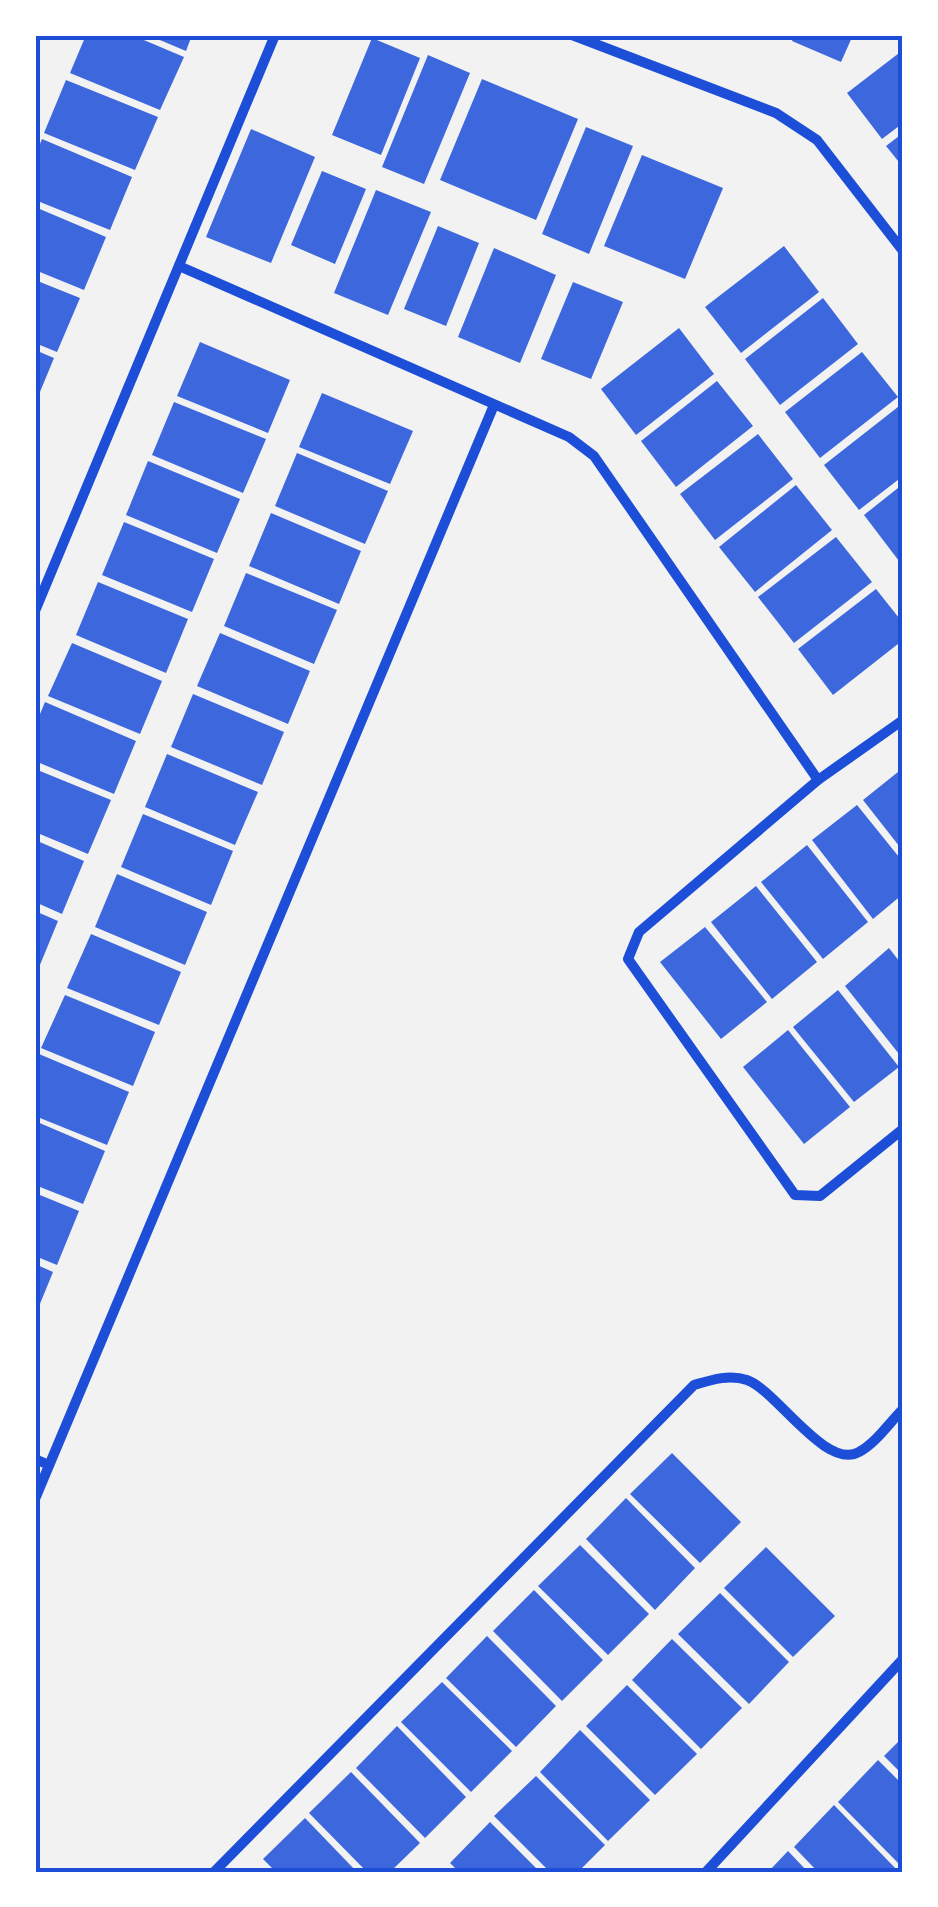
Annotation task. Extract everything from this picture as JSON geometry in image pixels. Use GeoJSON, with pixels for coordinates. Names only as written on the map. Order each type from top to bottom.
{"type":"FeatureCollection","features":[{"type":"Feature","properties":{"kind":"street"},"geometry":{"type":"LineString","coordinates":[[35,611],[275,35]]}},
{"type":"Feature","properties":{"kind":"street"},"geometry":{"type":"LineString","coordinates":[[572,35],[776,113],[817,140],[903,251]]}},
{"type":"Feature","properties":{"kind":"street"},"geometry":{"type":"LineString","coordinates":[[180,266],[569,437],[594,456],[818,780]]}},
{"type":"Feature","properties":{"kind":"street"},"geometry":{"type":"LineString","coordinates":[[35,1498],[494,405]]}},
{"type":"Feature","properties":{"kind":"street"},"geometry":{"type":"LineString","coordinates":[[903,720],[818,780],[639,932],[628,959],[795,1196],[820,1196],[903,1129]]}},
{"type":"Feature","properties":{"kind":"street"},"geometry":{"type":"LineString","coordinates":[[214,1872],[694,1385],[722,1377],[749,1380],[820,1442],[843,1456],[857,1454],[903,1408]]}},
{"type":"Feature","properties":{"kind":"street"},"geometry":{"type":"LineString","coordinates":[[35,1460],[50,1465]]}},
{"type":"Feature","properties":{"kind":"street"},"geometry":{"type":"LineString","coordinates":[[706,1872],[903,1658]]}},
{"type":"Feature","properties":{"kind":"building"},"geometry":{"type":"Polygon","coordinates":[[[86,35],[132,35],[184,57],[160,110],[70,73],[86,35]]]}},
{"type":"Feature","properties":{"kind":"building"},"geometry":{"type":"Polygon","coordinates":[[[148,35],[192,35],[186,51],[148,35]]]}},
{"type":"Feature","properties":{"kind":"building"},"geometry":{"type":"Polygon","coordinates":[[[794,35],[853,35],[841,62],[792,41],[794,35]]]}},
{"type":"Feature","properties":{"kind":"building"},"geometry":{"type":"Polygon","coordinates":[[[372,38],[420,58],[381,155],[332,135],[372,38]]]}},
{"type":"Feature","properties":{"kind":"building"},"geometry":{"type":"Polygon","coordinates":[[[903,50],[903,123],[882,139],[847,93],[903,50]]]}},
{"type":"Feature","properties":{"kind":"building"},"geometry":{"type":"Polygon","coordinates":[[[428,55],[470,73],[424,184],[382,167],[428,55]]]}},
{"type":"Feature","properties":{"kind":"building"},"geometry":{"type":"Polygon","coordinates":[[[482,79],[578,119],[536,220],[440,180],[482,79]]]}},
{"type":"Feature","properties":{"kind":"building"},"geometry":{"type":"Polygon","coordinates":[[[66,80],[158,117],[135,170],[44,133],[66,80]]]}},
{"type":"Feature","properties":{"kind":"building"},"geometry":{"type":"Polygon","coordinates":[[[586,127],[633,146],[589,254],[542,234],[586,127]]]}},
{"type":"Feature","properties":{"kind":"building"},"geometry":{"type":"Polygon","coordinates":[[[251,129],[315,157],[271,263],[206,237],[251,129]]]}},
{"type":"Feature","properties":{"kind":"building"},"geometry":{"type":"Polygon","coordinates":[[[903,133],[903,167],[886,146],[903,133]]]}},
{"type":"Feature","properties":{"kind":"building"},"geometry":{"type":"Polygon","coordinates":[[[42,139],[132,177],[110,230],[35,200],[35,156],[42,139]]]}},
{"type":"Feature","properties":{"kind":"building"},"geometry":{"type":"Polygon","coordinates":[[[642,155],[723,188],[685,279],[604,246],[642,155]]]}},
{"type":"Feature","properties":{"kind":"building"},"geometry":{"type":"Polygon","coordinates":[[[322,171],[366,189],[335,264],[291,245],[322,171]]]}},
{"type":"Feature","properties":{"kind":"building"},"geometry":{"type":"Polygon","coordinates":[[[376,190],[431,212],[388,315],[334,293],[376,190]]]}},
{"type":"Feature","properties":{"kind":"building"},"geometry":{"type":"Polygon","coordinates":[[[35,207],[106,237],[84,290],[35,270],[35,207]]]}},
{"type":"Feature","properties":{"kind":"building"},"geometry":{"type":"Polygon","coordinates":[[[438,226],[479,243],[446,326],[404,309],[438,226]]]}},
{"type":"Feature","properties":{"kind":"building"},"geometry":{"type":"Polygon","coordinates":[[[784,246],[819,292],[741,353],[705,307],[784,246]]]}},
{"type":"Feature","properties":{"kind":"building"},"geometry":{"type":"Polygon","coordinates":[[[494,248],[556,275],[520,363],[458,337],[494,248]]]}},
{"type":"Feature","properties":{"kind":"building"},"geometry":{"type":"Polygon","coordinates":[[[35,280],[80,298],[57,352],[35,343],[35,280]]]}},
{"type":"Feature","properties":{"kind":"building"},"geometry":{"type":"Polygon","coordinates":[[[573,282],[623,302],[591,379],[541,359],[573,282]]]}},
{"type":"Feature","properties":{"kind":"building"},"geometry":{"type":"Polygon","coordinates":[[[823,298],[858,344],[780,405],[745,359],[823,298]]]}},
{"type":"Feature","properties":{"kind":"building"},"geometry":{"type":"Polygon","coordinates":[[[679,328],[714,374],[636,435],[601,389],[679,328]]]}},
{"type":"Feature","properties":{"kind":"building"},"geometry":{"type":"Polygon","coordinates":[[[200,342],[290,380],[268,433],[177,396],[200,342]]]}},
{"type":"Feature","properties":{"kind":"building"},"geometry":{"type":"Polygon","coordinates":[[[35,350],[54,358],[35,404],[35,350]]]}},
{"type":"Feature","properties":{"kind":"building"},"geometry":{"type":"Polygon","coordinates":[[[862,352],[898,397],[820,458],[785,412],[862,352]]]}},
{"type":"Feature","properties":{"kind":"building"},"geometry":{"type":"Polygon","coordinates":[[[717,381],[753,426],[676,487],[641,441],[717,381]]]}},
{"type":"Feature","properties":{"kind":"building"},"geometry":{"type":"Polygon","coordinates":[[[322,393],[413,431],[390,484],[299,447],[322,393]]]}},
{"type":"Feature","properties":{"kind":"building"},"geometry":{"type":"Polygon","coordinates":[[[174,402],[266,439],[243,493],[152,455],[174,402]]]}},
{"type":"Feature","properties":{"kind":"building"},"geometry":{"type":"Polygon","coordinates":[[[903,403],[903,476],[859,510],[824,465],[903,403]]]}},
{"type":"Feature","properties":{"kind":"building"},"geometry":{"type":"Polygon","coordinates":[[[758,434],[793,479],[715,540],[680,494],[758,434]]]}},
{"type":"Feature","properties":{"kind":"building"},"geometry":{"type":"Polygon","coordinates":[[[297,453],[388,491],[365,544],[275,506],[297,453]]]}},
{"type":"Feature","properties":{"kind":"building"},"geometry":{"type":"Polygon","coordinates":[[[148,461],[240,499],[217,553],[126,515],[148,461]]]}},
{"type":"Feature","properties":{"kind":"building"},"geometry":{"type":"Polygon","coordinates":[[[903,484],[903,558],[899,561],[864,515],[903,484]]]}},
{"type":"Feature","properties":{"kind":"building"},"geometry":{"type":"Polygon","coordinates":[[[796,485],[832,530],[755,592],[719,547],[796,485]]]}},
{"type":"Feature","properties":{"kind":"building"},"geometry":{"type":"Polygon","coordinates":[[[271,513],[361,551],[339,604],[249,566],[271,513]]]}},
{"type":"Feature","properties":{"kind":"building"},"geometry":{"type":"Polygon","coordinates":[[[124,522],[214,559],[192,612],[102,575],[124,522]]]}},
{"type":"Feature","properties":{"kind":"building"},"geometry":{"type":"Polygon","coordinates":[[[836,537],[872,582],[794,643],[758,597],[836,537]]]}},
{"type":"Feature","properties":{"kind":"building"},"geometry":{"type":"Polygon","coordinates":[[[246,573],[337,610],[314,664],[224,626],[246,573]]]}},
{"type":"Feature","properties":{"kind":"building"},"geometry":{"type":"Polygon","coordinates":[[[98,582],[188,619],[166,673],[76,635],[98,582]]]}},
{"type":"Feature","properties":{"kind":"building"},"geometry":{"type":"Polygon","coordinates":[[[876,589],[903,623],[903,640],[833,695],[798,649],[876,589]]]}},
{"type":"Feature","properties":{"kind":"building"},"geometry":{"type":"Polygon","coordinates":[[[220,633],[310,671],[288,724],[197,686],[220,633]]]}},
{"type":"Feature","properties":{"kind":"building"},"geometry":{"type":"Polygon","coordinates":[[[72,643],[162,681],[140,734],[48,696],[72,643]]]}},
{"type":"Feature","properties":{"kind":"building"},"geometry":{"type":"Polygon","coordinates":[[[193,694],[284,732],[262,785],[171,747],[193,694]]]}},
{"type":"Feature","properties":{"kind":"building"},"geometry":{"type":"Polygon","coordinates":[[[45,702],[136,741],[114,794],[35,761],[35,726],[45,702]]]}},
{"type":"Feature","properties":{"kind":"building"},"geometry":{"type":"Polygon","coordinates":[[[167,754],[258,792],[235,845],[145,807],[167,754]]]}},
{"type":"Feature","properties":{"kind":"building"},"geometry":{"type":"Polygon","coordinates":[[[903,768],[903,851],[863,800],[903,768]]]}},
{"type":"Feature","properties":{"kind":"building"},"geometry":{"type":"Polygon","coordinates":[[[35,769],[111,800],[88,854],[35,832],[35,769]]]}},
{"type":"Feature","properties":{"kind":"building"},"geometry":{"type":"Polygon","coordinates":[[[857,805],[903,862],[903,894],[873,919],[812,840],[857,805]]]}},
{"type":"Feature","properties":{"kind":"building"},"geometry":{"type":"Polygon","coordinates":[[[143,814],[233,851],[211,905],[121,867],[143,814]]]}},
{"type":"Feature","properties":{"kind":"building"},"geometry":{"type":"Polygon","coordinates":[[[35,840],[84,861],[62,914],[35,902],[35,840]]]}},
{"type":"Feature","properties":{"kind":"building"},"geometry":{"type":"Polygon","coordinates":[[[807,845],[868,922],[823,959],[761,882],[807,845]]]}},
{"type":"Feature","properties":{"kind":"building"},"geometry":{"type":"Polygon","coordinates":[[[117,874],[207,912],[185,965],[95,927],[117,874]]]}},
{"type":"Feature","properties":{"kind":"building"},"geometry":{"type":"Polygon","coordinates":[[[756,886],[817,962],[772,999],[711,922],[756,886]]]}},
{"type":"Feature","properties":{"kind":"building"},"geometry":{"type":"Polygon","coordinates":[[[35,911],[58,921],[35,977],[35,911]]]}},
{"type":"Feature","properties":{"kind":"building"},"geometry":{"type":"Polygon","coordinates":[[[705,927],[767,1002],[721,1039],[660,962],[705,927]]]}},
{"type":"Feature","properties":{"kind":"building"},"geometry":{"type":"Polygon","coordinates":[[[91,934],[181,972],[159,1025],[67,988],[91,934]]]}},
{"type":"Feature","properties":{"kind":"building"},"geometry":{"type":"Polygon","coordinates":[[[889,948],[903,966],[903,1059],[845,986],[889,948]]]}},
{"type":"Feature","properties":{"kind":"building"},"geometry":{"type":"Polygon","coordinates":[[[838,990],[899,1067],[854,1102],[793,1027],[838,990]]]}},
{"type":"Feature","properties":{"kind":"building"},"geometry":{"type":"Polygon","coordinates":[[[65,995],[155,1032],[133,1086],[41,1048],[65,995]]]}},
{"type":"Feature","properties":{"kind":"building"},"geometry":{"type":"Polygon","coordinates":[[[788,1030],[850,1107],[804,1144],[743,1067],[788,1030]]]}},
{"type":"Feature","properties":{"kind":"building"},"geometry":{"type":"Polygon","coordinates":[[[39,1054],[129,1092],[107,1145],[35,1116],[35,1064],[39,1054]]]}},
{"type":"Feature","properties":{"kind":"building"},"geometry":{"type":"Polygon","coordinates":[[[35,1121],[105,1151],[83,1204],[35,1185],[35,1121]]]}},
{"type":"Feature","properties":{"kind":"building"},"geometry":{"type":"Polygon","coordinates":[[[35,1193],[79,1211],[57,1265],[35,1256],[35,1193]]]}},
{"type":"Feature","properties":{"kind":"building"},"geometry":{"type":"Polygon","coordinates":[[[35,1264],[53,1272],[35,1316],[35,1264]]]}},
{"type":"Feature","properties":{"kind":"building"},"geometry":{"type":"Polygon","coordinates":[[[672,1453],[741,1522],[700,1563],[630,1494],[672,1453]]]}},
{"type":"Feature","properties":{"kind":"building"},"geometry":{"type":"Polygon","coordinates":[[[626,1498],[695,1568],[655,1610],[586,1539],[626,1498]]]}},
{"type":"Feature","properties":{"kind":"building"},"geometry":{"type":"Polygon","coordinates":[[[580,1545],[649,1614],[608,1655],[538,1586],[580,1545]]]}},
{"type":"Feature","properties":{"kind":"building"},"geometry":{"type":"Polygon","coordinates":[[[766,1547],[835,1616],[793,1657],[724,1588],[766,1547]]]}},
{"type":"Feature","properties":{"kind":"building"},"geometry":{"type":"Polygon","coordinates":[[[534,1590],[603,1660],[562,1701],[493,1631],[534,1590]]]}},
{"type":"Feature","properties":{"kind":"building"},"geometry":{"type":"Polygon","coordinates":[[[720,1593],[789,1662],[749,1704],[678,1634],[720,1593]]]}},
{"type":"Feature","properties":{"kind":"building"},"geometry":{"type":"Polygon","coordinates":[[[487,1636],[556,1706],[516,1747],[446,1678],[487,1636]]]}},
{"type":"Feature","properties":{"kind":"building"},"geometry":{"type":"Polygon","coordinates":[[[672,1639],[742,1708],[701,1749],[632,1680],[672,1639]]]}},
{"type":"Feature","properties":{"kind":"building"},"geometry":{"type":"Polygon","coordinates":[[[442,1682],[512,1751],[471,1792],[401,1722],[442,1682]]]}},
{"type":"Feature","properties":{"kind":"building"},"geometry":{"type":"Polygon","coordinates":[[[627,1685],[697,1754],[655,1795],[586,1726],[627,1685]]]}},
{"type":"Feature","properties":{"kind":"building"},"geometry":{"type":"Polygon","coordinates":[[[397,1726],[466,1797],[425,1838],[356,1768],[397,1726]]]}},
{"type":"Feature","properties":{"kind":"building"},"geometry":{"type":"Polygon","coordinates":[[[580,1730],[650,1800],[608,1841],[540,1772],[580,1730]]]}},
{"type":"Feature","properties":{"kind":"building"},"geometry":{"type":"Polygon","coordinates":[[[903,1737],[903,1775],[884,1756],[903,1737]]]}},
{"type":"Feature","properties":{"kind":"building"},"geometry":{"type":"Polygon","coordinates":[[[878,1760],[903,1785],[903,1868],[838,1802],[878,1760]]]}},
{"type":"Feature","properties":{"kind":"building"},"geometry":{"type":"Polygon","coordinates":[[[351,1772],[420,1843],[390,1872],[367,1872],[309,1813],[351,1772]]]}},
{"type":"Feature","properties":{"kind":"building"},"geometry":{"type":"Polygon","coordinates":[[[536,1776],[605,1845],[578,1872],[550,1872],[494,1816],[536,1776]]]}},
{"type":"Feature","properties":{"kind":"building"},"geometry":{"type":"Polygon","coordinates":[[[834,1805],[899,1872],[818,1872],[794,1847],[834,1805]]]}},
{"type":"Feature","properties":{"kind":"building"},"geometry":{"type":"Polygon","coordinates":[[[305,1818],[357,1872],[276,1872],[263,1859],[305,1818]]]}},
{"type":"Feature","properties":{"kind":"building"},"geometry":{"type":"Polygon","coordinates":[[[490,1822],[540,1872],[459,1872],[450,1863],[490,1822]]]}},
{"type":"Feature","properties":{"kind":"building"},"geometry":{"type":"Polygon","coordinates":[[[788,1851],[808,1872],[768,1872],[788,1851]]]}}]}
